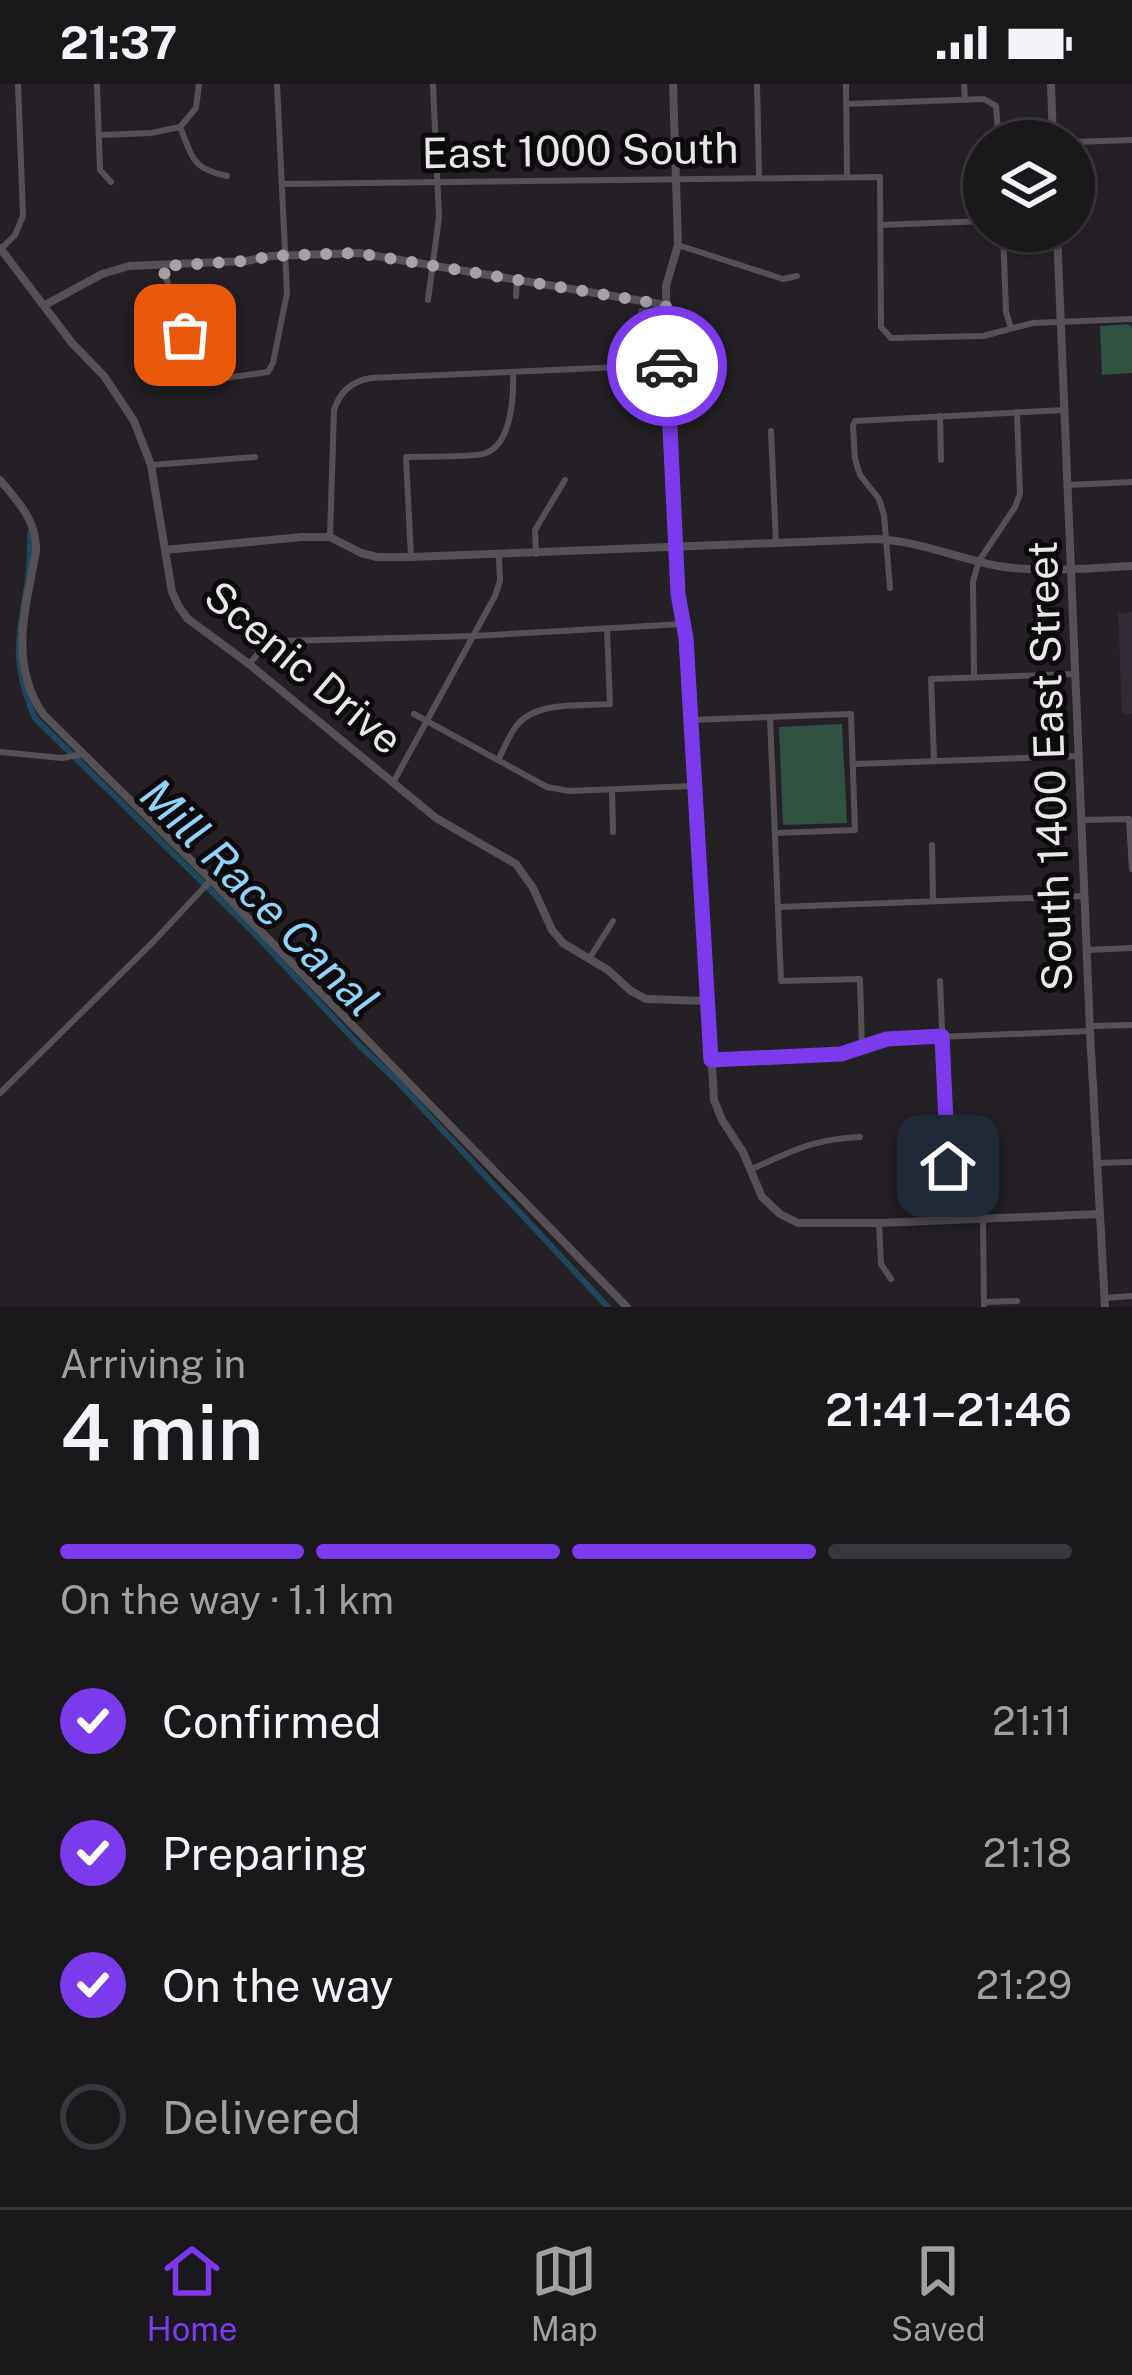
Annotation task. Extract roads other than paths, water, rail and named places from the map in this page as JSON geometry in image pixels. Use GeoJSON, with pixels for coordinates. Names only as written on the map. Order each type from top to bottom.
{"type":"FeatureCollection","features":[{"type":"Feature","properties":{"kind":"street"},"geometry":{"type":"LineString","coordinates":[[0,249],[15,236],[23,216],[18,84]]}},
{"type":"Feature","properties":{"kind":"street"},"geometry":{"type":"LineString","coordinates":[[97,84],[100,170],[111,182]]}},
{"type":"Feature","properties":{"kind":"street"},"geometry":{"type":"LineString","coordinates":[[99,135],[180,127],[196,107],[200,84]]}},
{"type":"Feature","properties":{"kind":"street"},"geometry":{"type":"LineString","coordinates":[[162,266],[200,374],[211,380],[263,375],[273,364],[287,298],[277,84]]}},
{"type":"Feature","properties":{"kind":"street"},"geometry":{"type":"LineString","coordinates":[[428,300],[439,217],[433,84]]}},
{"type":"Feature","properties":{"kind":"street"},"geometry":{"type":"LineString","coordinates":[[673,84],[678,245],[666,286],[667,365],[678,594],[714,1100],[762,1197],[798,1223],[1100,1214]]}},
{"type":"Feature","properties":{"kind":"street"},"geometry":{"type":"LineString","coordinates":[[757,84],[759,178]]}},
{"type":"Feature","properties":{"kind":"street"},"geometry":{"type":"LineString","coordinates":[[846,84],[847,178]]}},
{"type":"Feature","properties":{"kind":"street"},"geometry":{"type":"LineString","coordinates":[[964,84],[965,100]]}},
{"type":"Feature","properties":{"kind":"street"},"geometry":{"type":"LineString","coordinates":[[1051,84],[1052,120]]}},
{"type":"Feature","properties":{"kind":"street"},"geometry":{"type":"LineString","coordinates":[[846,104],[984,99],[993,103],[998,120]]}},
{"type":"Feature","properties":{"kind":"street"},"geometry":{"type":"LineString","coordinates":[[180,127],[193,158],[205,171],[227,176]]}},
{"type":"Feature","properties":{"kind":"street"},"geometry":{"type":"LineString","coordinates":[[1095,141],[1132,140]]}},
{"type":"Feature","properties":{"kind":"street","name":"East 1000 South"},"geometry":{"type":"LineString","coordinates":[[282,184],[880,177],[880,225]]}},
{"type":"Feature","properties":{"kind":"street"},"geometry":{"type":"LineString","coordinates":[[963,222],[880,225],[881,327],[886,335],[896,340],[983,336],[1033,323],[1132,320]]}},
{"type":"Feature","properties":{"kind":"street"},"geometry":{"type":"LineString","coordinates":[[678,245],[783,279],[796,276]]}},
{"type":"Feature","properties":{"kind":"street","name":"Scenic Drive"},"geometry":{"type":"LineString","coordinates":[[0,249],[71,343],[104,376],[134,421],[151,465],[172,592],[188,619],[449,827],[516,864],[563,943],[646,999],[706,1001]]}},
{"type":"Feature","properties":{"kind":"street"},"geometry":{"type":"LineString","coordinates":[[1004,252],[1011,328]]}},
{"type":"Feature","properties":{"kind":"street","name":"South 1400 East Street"},"geometry":{"type":"LineString","coordinates":[[1058,252],[1104,1302]]}},
{"type":"Feature","properties":{"kind":"street"},"geometry":{"type":"LineString","coordinates":[[45,305],[86,281],[141,265],[358,253],[666,305]]}},
{"type":"Feature","properties":{"kind":"street"},"geometry":{"type":"LineString","coordinates":[[516,296],[517,280]]}},
{"type":"Feature","properties":{"kind":"street"},"geometry":{"type":"LineString","coordinates":[[330,537],[333,417],[342,393],[354,383],[371,378],[667,365]]}},
{"type":"Feature","properties":{"kind":"street"},"geometry":{"type":"LineString","coordinates":[[411,557],[406,457],[485,454],[497,444],[514,407],[513,372]]}},
{"type":"Feature","properties":{"kind":"street"},"geometry":{"type":"LineString","coordinates":[[890,588],[888,540],[879,500],[854,459],[855,421],[1064,410]]}},
{"type":"Feature","properties":{"kind":"street"},"geometry":{"type":"LineString","coordinates":[[974,677],[973,581],[979,561],[1020,494],[1017,412]]}},
{"type":"Feature","properties":{"kind":"street"},"geometry":{"type":"LineString","coordinates":[[940,416],[941,460]]}},
{"type":"Feature","properties":{"kind":"street"},"geometry":{"type":"LineString","coordinates":[[771,431],[776,544]]}},
{"type":"Feature","properties":{"kind":"street"},"geometry":{"type":"LineString","coordinates":[[151,465],[254,457]]}},
{"type":"Feature","properties":{"kind":"street"},"geometry":{"type":"LineString","coordinates":[[0,479],[28,516],[36,536],[21,637],[25,677],[43,714],[78,756],[627,1307]]}},
{"type":"Feature","properties":{"kind":"street"},"geometry":{"type":"LineString","coordinates":[[536,554],[535,530],[565,480]]}},
{"type":"Feature","properties":{"kind":"street"},"geometry":{"type":"LineString","coordinates":[[1067,485],[1132,482]]}},
{"type":"Feature","properties":{"kind":"street"},"geometry":{"type":"LineString","coordinates":[[165,550],[302,537],[330,537],[376,557],[888,540],[1016,568],[1132,566]]}},
{"type":"Feature","properties":{"kind":"street"},"geometry":{"type":"LineString","coordinates":[[394,781],[500,581],[499,556]]}},
{"type":"Feature","properties":{"kind":"street"},"geometry":{"type":"LineString","coordinates":[[249,664],[263,648],[282,641],[683,624]]}},
{"type":"Feature","properties":{"kind":"street"},"geometry":{"type":"LineString","coordinates":[[498,760],[516,726],[529,715],[547,708],[610,704],[607,628]]}},
{"type":"Feature","properties":{"kind":"street"},"geometry":{"type":"LineString","coordinates":[[934,761],[931,679],[1075,674]]}},
{"type":"Feature","properties":{"kind":"street"},"geometry":{"type":"LineString","coordinates":[[522,706],[529,715]]}},
{"type":"Feature","properties":{"kind":"street"},"geometry":{"type":"LineString","coordinates":[[690,720],[851,714],[855,830],[775,833]]}},
{"type":"Feature","properties":{"kind":"street"},"geometry":{"type":"LineString","coordinates":[[414,715],[547,787],[569,791],[693,786]]}},
{"type":"Feature","properties":{"kind":"street"},"geometry":{"type":"LineString","coordinates":[[770,717],[781,981],[860,979],[862,1049]]}},
{"type":"Feature","properties":{"kind":"street"},"geometry":{"type":"LineString","coordinates":[[0,752],[78,756]]}},
{"type":"Feature","properties":{"kind":"street"},"geometry":{"type":"LineString","coordinates":[[853,764],[1078,756]]}},
{"type":"Feature","properties":{"kind":"street"},"geometry":{"type":"LineString","coordinates":[[612,790],[613,832]]}},
{"type":"Feature","properties":{"kind":"street"},"geometry":{"type":"LineString","coordinates":[[1081,820],[1129,819],[1132,868]]}},
{"type":"Feature","properties":{"kind":"street"},"geometry":{"type":"LineString","coordinates":[[932,844],[934,901]]}},
{"type":"Feature","properties":{"kind":"street"},"geometry":{"type":"LineString","coordinates":[[0,1093],[208,884]]}},
{"type":"Feature","properties":{"kind":"street"},"geometry":{"type":"LineString","coordinates":[[778,907],[1084,896]]}},
{"type":"Feature","properties":{"kind":"street"},"geometry":{"type":"LineString","coordinates":[[589,958],[613,921]]}},
{"type":"Feature","properties":{"kind":"street"},"geometry":{"type":"LineString","coordinates":[[1087,950],[1132,949]]}},
{"type":"Feature","properties":{"kind":"street"},"geometry":{"type":"LineString","coordinates":[[940,981],[950,1219]]}},
{"type":"Feature","properties":{"kind":"street"},"geometry":{"type":"LineString","coordinates":[[711,1060],[841,1054],[887,1039],[1132,1025]]}},
{"type":"Feature","properties":{"kind":"street"},"geometry":{"type":"LineString","coordinates":[[750,1170],[811,1142],[860,1137]]}},
{"type":"Feature","properties":{"kind":"street"},"geometry":{"type":"LineString","coordinates":[[1097,1163],[1132,1162]]}},
{"type":"Feature","properties":{"kind":"street"},"geometry":{"type":"LineString","coordinates":[[982,1218],[985,1304],[1016,1301]]}},
{"type":"Feature","properties":{"kind":"street"},"geometry":{"type":"LineString","coordinates":[[879,1223],[881,1264],[891,1279]]}},
{"type":"Feature","properties":{"kind":"street"},"geometry":{"type":"LineString","coordinates":[[1104,1302],[1132,1296]]}},
{"type":"Feature","properties":{"kind":"waterway","name":"Mill Race Canal"},"geometry":{"type":"LineString","coordinates":[[30,533],[19,645],[25,690],[35,718],[251,930],[608,1307]]}}]}
